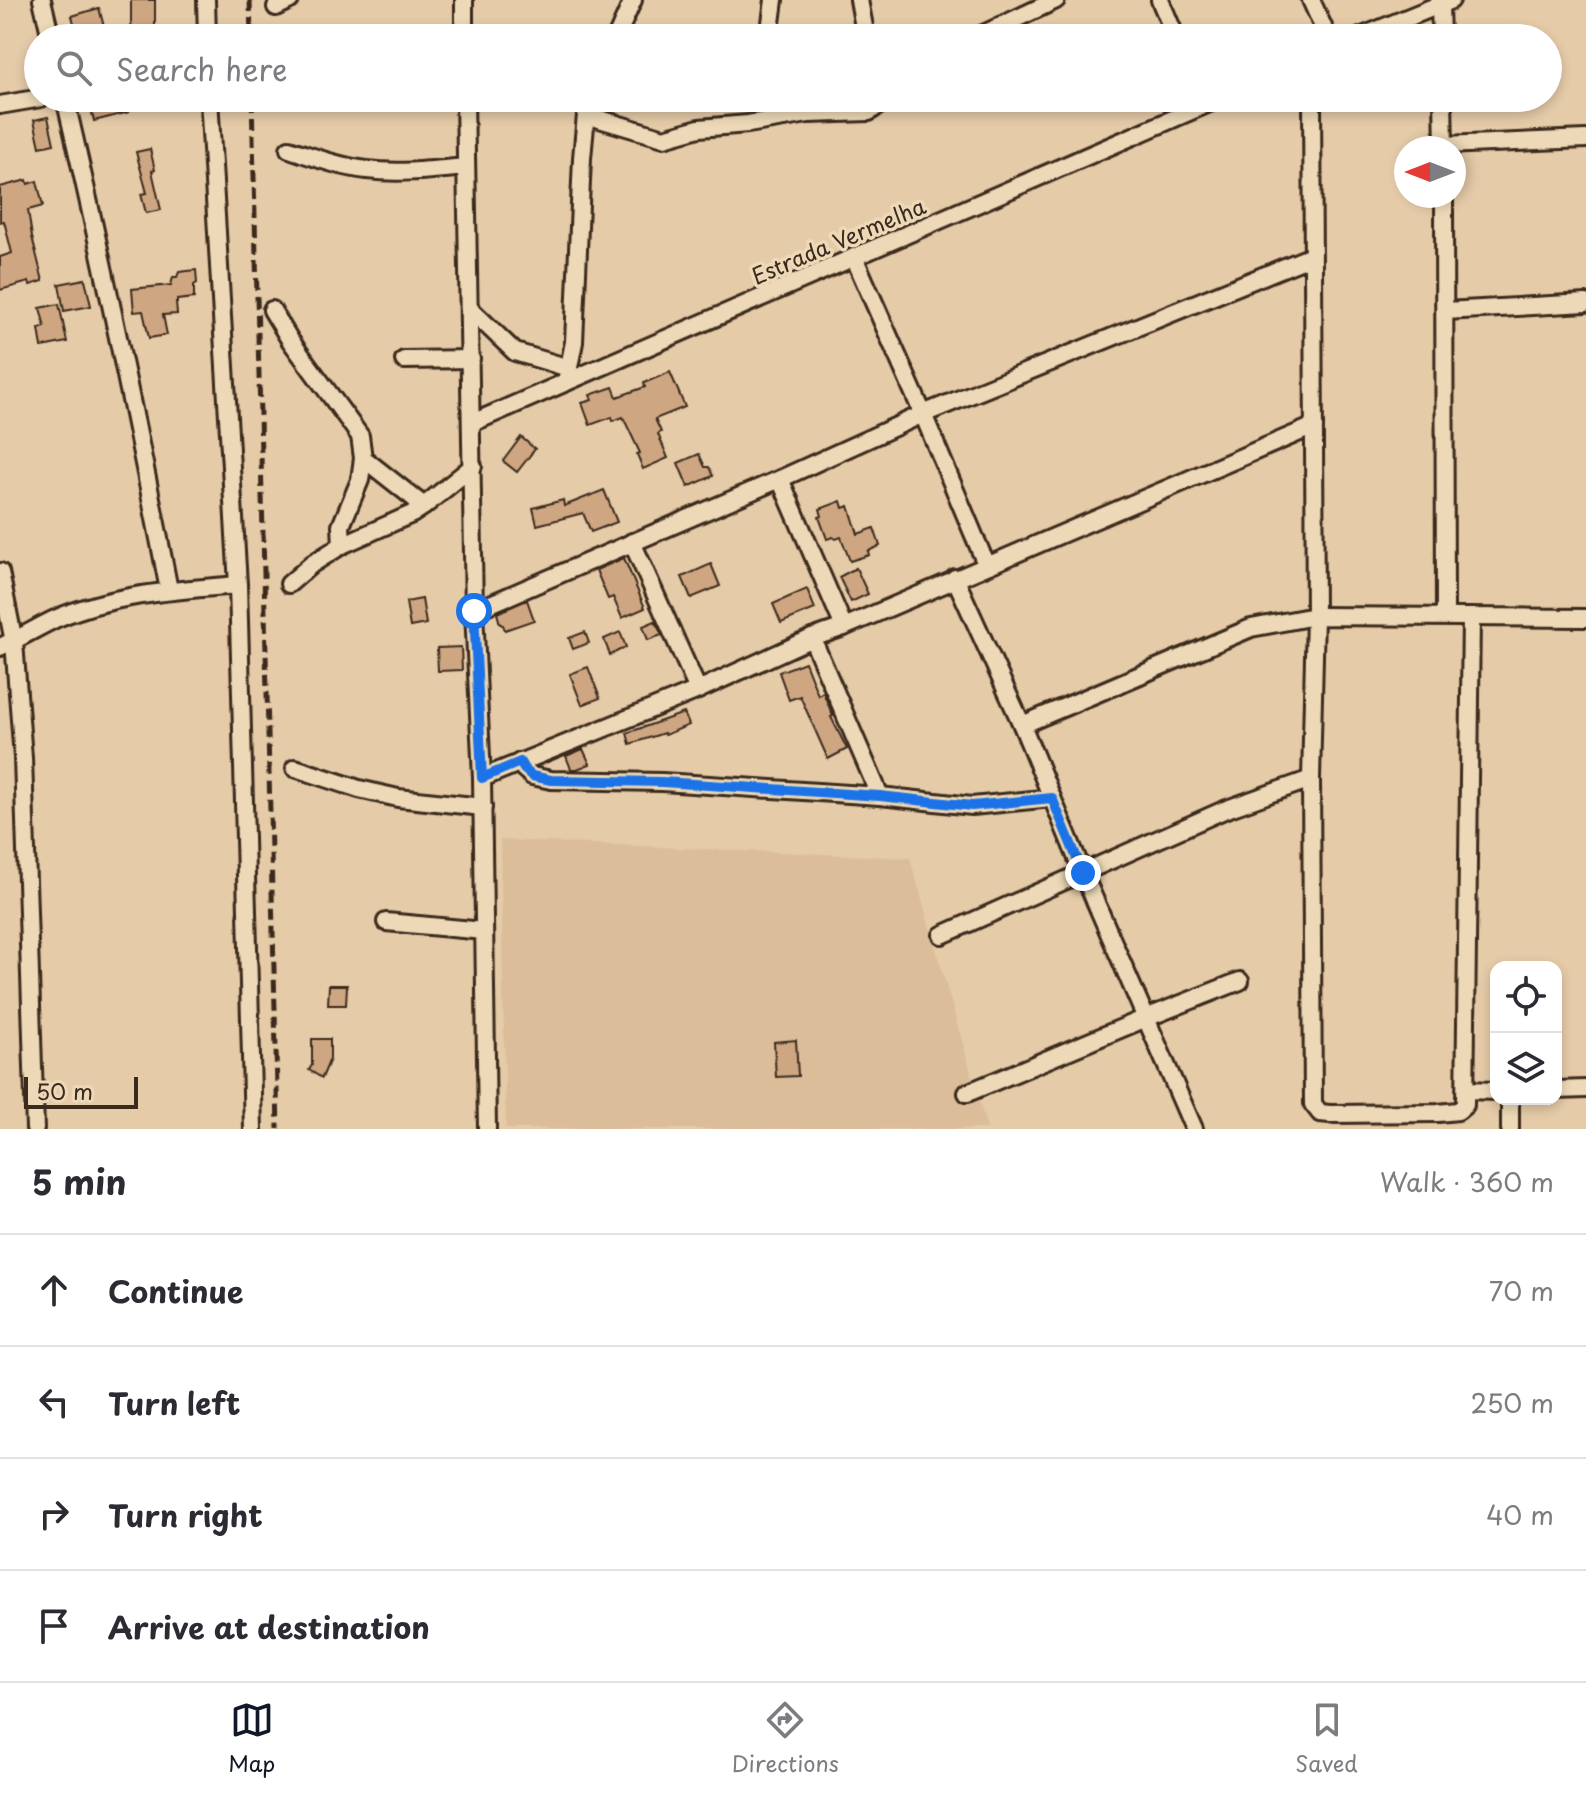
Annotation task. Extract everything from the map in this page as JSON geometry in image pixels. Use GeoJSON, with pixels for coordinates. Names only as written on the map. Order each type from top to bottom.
{"type":"FeatureCollection","features":[{"type":"Feature","properties":{"kind":"street"},"geometry":{"type":"LineString","coordinates":[[42,0],[48,24]]}},
{"type":"Feature","properties":{"kind":"street"},"geometry":{"type":"LineString","coordinates":[[206,0],[207,24]]}},
{"type":"Feature","properties":{"kind":"street"},"geometry":{"type":"LineString","coordinates":[[464,0],[464,24]]}},
{"type":"Feature","properties":{"kind":"street"},"geometry":{"type":"LineString","coordinates":[[622,24],[633,0]]}},
{"type":"Feature","properties":{"kind":"street"},"geometry":{"type":"LineString","coordinates":[[771,24],[774,0]]}},
{"type":"Feature","properties":{"kind":"street"},"geometry":{"type":"LineString","coordinates":[[859,0],[863,24]]}},
{"type":"Feature","properties":{"kind":"street"},"geometry":{"type":"LineString","coordinates":[[1005,24],[1056,0]]}},
{"type":"Feature","properties":{"kind":"street"},"geometry":{"type":"LineString","coordinates":[[1160,0],[1170,24]]}},
{"type":"Feature","properties":{"kind":"street"},"geometry":{"type":"LineString","coordinates":[[1311,0],[1322,24]]}},
{"type":"Feature","properties":{"kind":"street"},"geometry":{"type":"LineString","coordinates":[[1392,24],[1445,2],[1443,24]]}},
{"type":"Feature","properties":{"kind":"street"},"geometry":{"type":"LineString","coordinates":[[0,105],[24,101]]}},
{"type":"Feature","properties":{"kind":"street"},"geometry":{"type":"LineString","coordinates":[[68,112],[132,399],[169,590]]}},
{"type":"Feature","properties":{"kind":"street"},"geometry":{"type":"LineString","coordinates":[[210,112],[238,585],[253,1129]]}},
{"type":"Feature","properties":{"kind":"street"},"geometry":{"type":"LineString","coordinates":[[465,112],[474,611],[483,807],[487,1129]]}},
{"type":"Feature","properties":{"kind":"street"},"geometry":{"type":"LineString","coordinates":[[470,309],[515,352],[567,375],[574,342],[580,189],[587,112]]}},
{"type":"Feature","properties":{"kind":"street"},"geometry":{"type":"LineString","coordinates":[[602,112],[664,138],[699,128],[808,114],[869,112]]}},
{"type":"Feature","properties":{"kind":"street","name":"Estrada Vermelha"},"geometry":{"type":"LineString","coordinates":[[472,423],[567,375],[854,257],[1180,112]]}},
{"type":"Feature","properties":{"kind":"street"},"geometry":{"type":"LineString","coordinates":[[1312,112],[1315,616],[1311,779],[1313,1104],[1320,1113],[1438,1113],[1458,1111],[1465,1105],[1471,617]]}},
{"type":"Feature","properties":{"kind":"street"},"geometry":{"type":"LineString","coordinates":[[1443,112],[1444,136]]}},
{"type":"Feature","properties":{"kind":"street"},"geometry":{"type":"LineString","coordinates":[[1466,146],[1586,139]]}},
{"type":"Feature","properties":{"kind":"street"},"geometry":{"type":"LineString","coordinates":[[289,149],[365,170],[402,172],[466,167]]}},
{"type":"Feature","properties":{"kind":"street"},"geometry":{"type":"LineString","coordinates":[[1444,208],[1445,616]]}},
{"type":"Feature","properties":{"kind":"street"},"geometry":{"type":"LineString","coordinates":[[474,611],[923,414],[1312,256]]}},
{"type":"Feature","properties":{"kind":"street"},"geometry":{"type":"LineString","coordinates":[[854,257],[986,564]]}},
{"type":"Feature","properties":{"kind":"street"},"geometry":{"type":"LineString","coordinates":[[1445,311],[1586,303]]}},
{"type":"Feature","properties":{"kind":"street"},"geometry":{"type":"LineString","coordinates":[[272,310],[290,340],[360,436],[363,458],[360,480],[341,526],[342,545]]}},
{"type":"Feature","properties":{"kind":"street"},"geometry":{"type":"LineString","coordinates":[[404,360],[471,359]]}},
{"type":"Feature","properties":{"kind":"street"},"geometry":{"type":"LineString","coordinates":[[482,778],[698,690],[812,638],[1314,426]]}},
{"type":"Feature","properties":{"kind":"street"},"geometry":{"type":"LineString","coordinates":[[363,458],[424,506]]}},
{"type":"Feature","properties":{"kind":"street"},"geometry":{"type":"LineString","coordinates":[[289,584],[312,564],[342,545],[412,514],[473,466]]}},
{"type":"Feature","properties":{"kind":"street"},"geometry":{"type":"LineString","coordinates":[[780,479],[844,627]]}},
{"type":"Feature","properties":{"kind":"street"},"geometry":{"type":"LineString","coordinates":[[632,542],[698,690]]}},
{"type":"Feature","properties":{"kind":"street"},"geometry":{"type":"LineString","coordinates":[[0,572],[23,758],[35,1129]]}},
{"type":"Feature","properties":{"kind":"street"},"geometry":{"type":"LineString","coordinates":[[955,578],[1022,725],[1194,1129]]}},
{"type":"Feature","properties":{"kind":"street"},"geometry":{"type":"LineString","coordinates":[[7,644],[56,619],[103,603],[169,590],[238,585]]}},
{"type":"Feature","properties":{"kind":"street"},"geometry":{"type":"LineString","coordinates":[[1022,725],[1251,628],[1315,616],[1586,618]]}},
{"type":"Feature","properties":{"kind":"street"},"geometry":{"type":"LineString","coordinates":[[812,638],[880,796]]}},
{"type":"Feature","properties":{"kind":"street"},"geometry":{"type":"LineString","coordinates":[[520,762],[532,776],[551,780],[662,782],[880,796],[972,806],[1052,798]]}},
{"type":"Feature","properties":{"kind":"street"},"geometry":{"type":"LineString","coordinates":[[295,768],[398,798],[483,807]]}},
{"type":"Feature","properties":{"kind":"street"},"geometry":{"type":"LineString","coordinates":[[942,935],[1224,810],[1311,779]]}},
{"type":"Feature","properties":{"kind":"street"},"geometry":{"type":"LineString","coordinates":[[386,922],[484,931]]}},
{"type":"Feature","properties":{"kind":"street"},"geometry":{"type":"LineString","coordinates":[[967,1093],[1240,981]]}},
{"type":"Feature","properties":{"kind":"street"},"geometry":{"type":"LineString","coordinates":[[1562,1090],[1586,1089]]}},
{"type":"Feature","properties":{"kind":"street"},"geometry":{"type":"LineString","coordinates":[[1466,1090],[1490,1091]]}},
{"type":"Feature","properties":{"kind":"street"},"geometry":{"type":"LineString","coordinates":[[1510,1105],[1510,1129]]}},
{"type":"Feature","properties":{"kind":"shaded area"},"geometry":{"type":"Polygon","coordinates":[[[500,840],[910,858],[987,1129],[506,1129],[500,840]]]}},
{"type":"Feature","properties":{"kind":"building"},"geometry":{"type":"Polygon","coordinates":[[[131,0],[155,0],[155,24],[131,24],[131,0]]]}},
{"type":"Feature","properties":{"kind":"building"},"geometry":{"type":"Polygon","coordinates":[[[99,8],[103,24],[74,24],[72,16],[99,8]]]}},
{"type":"Feature","properties":{"kind":"building"},"geometry":{"type":"Polygon","coordinates":[[[92,112],[129,112],[94,121],[92,112]]]}},
{"type":"Feature","properties":{"kind":"building"},"geometry":{"type":"Polygon","coordinates":[[[48,117],[54,144],[40,147],[34,120],[48,117]]]}},
{"type":"Feature","properties":{"kind":"building"},"geometry":{"type":"Polygon","coordinates":[[[150,149],[161,210],[146,213],[141,194],[147,193],[136,152],[150,149]]]}},
{"type":"Feature","properties":{"kind":"building"},"geometry":{"type":"Polygon","coordinates":[[[27,180],[28,184],[37,181],[43,206],[28,210],[43,281],[0,290],[0,257],[12,253],[4,221],[0,222],[0,187],[27,180]]]}},
{"type":"Feature","properties":{"kind":"building"},"geometry":{"type":"Polygon","coordinates":[[[196,270],[194,298],[177,300],[177,314],[163,315],[167,335],[149,338],[143,311],[134,312],[132,289],[171,285],[173,277],[177,277],[179,272],[196,270]]]}},
{"type":"Feature","properties":{"kind":"building"},"geometry":{"type":"Polygon","coordinates":[[[85,279],[91,306],[64,311],[59,284],[85,279]]]}},
{"type":"Feature","properties":{"kind":"building"},"geometry":{"type":"Polygon","coordinates":[[[59,304],[67,342],[42,347],[39,329],[45,327],[40,308],[59,304]]]}},
{"type":"Feature","properties":{"kind":"building"},"geometry":{"type":"Polygon","coordinates":[[[670,372],[685,407],[655,419],[668,458],[643,469],[637,454],[640,453],[623,417],[613,421],[612,417],[590,425],[582,403],[592,400],[590,395],[613,387],[617,397],[645,387],[644,383],[670,372]]]}},
{"type":"Feature","properties":{"kind":"building"},"geometry":{"type":"Polygon","coordinates":[[[521,437],[535,449],[517,472],[503,461],[521,437]]]}},
{"type":"Feature","properties":{"kind":"building"},"geometry":{"type":"Polygon","coordinates":[[[699,454],[713,476],[688,487],[678,463],[699,454]]]}},
{"type":"Feature","properties":{"kind":"building"},"geometry":{"type":"Polygon","coordinates":[[[604,490],[617,522],[591,532],[583,513],[537,525],[533,508],[563,500],[564,506],[604,490]]]}},
{"type":"Feature","properties":{"kind":"building"},"geometry":{"type":"Polygon","coordinates":[[[841,501],[843,508],[849,506],[858,534],[874,528],[880,546],[868,551],[869,555],[850,561],[841,537],[827,539],[819,517],[822,516],[820,509],[841,501]]]}},
{"type":"Feature","properties":{"kind":"building"},"geometry":{"type":"Polygon","coordinates":[[[624,558],[645,608],[622,618],[613,597],[608,599],[596,570],[624,558]]]}},
{"type":"Feature","properties":{"kind":"building"},"geometry":{"type":"Polygon","coordinates":[[[711,564],[720,586],[691,598],[682,577],[711,564]]]}},
{"type":"Feature","properties":{"kind":"building"},"geometry":{"type":"Polygon","coordinates":[[[856,568],[868,594],[851,602],[839,577],[856,568]]]}},
{"type":"Feature","properties":{"kind":"building"},"geometry":{"type":"Polygon","coordinates":[[[807,589],[815,609],[781,623],[773,604],[807,589]]]}},
{"type":"Feature","properties":{"kind":"building"},"geometry":{"type":"Polygon","coordinates":[[[422,599],[426,624],[410,627],[406,602],[422,599]]]}},
{"type":"Feature","properties":{"kind":"building"},"geometry":{"type":"Polygon","coordinates":[[[527,600],[534,620],[505,630],[497,613],[527,600]]]}},
{"type":"Feature","properties":{"kind":"building"},"geometry":{"type":"Polygon","coordinates":[[[655,621],[662,635],[648,640],[643,626],[655,621]]]}},
{"type":"Feature","properties":{"kind":"building"},"geometry":{"type":"Polygon","coordinates":[[[585,632],[589,643],[573,649],[569,638],[585,632]]]}},
{"type":"Feature","properties":{"kind":"building"},"geometry":{"type":"Polygon","coordinates":[[[620,632],[626,647],[610,655],[604,639],[620,632]]]}},
{"type":"Feature","properties":{"kind":"building"},"geometry":{"type":"Polygon","coordinates":[[[461,647],[462,670],[438,671],[437,648],[461,647]]]}},
{"type":"Feature","properties":{"kind":"building"},"geometry":{"type":"Polygon","coordinates":[[[805,662],[818,695],[823,692],[847,749],[828,759],[800,696],[789,700],[779,672],[805,662]]]}},
{"type":"Feature","properties":{"kind":"building"},"geometry":{"type":"Polygon","coordinates":[[[588,667],[600,698],[582,705],[570,674],[588,667]]]}},
{"type":"Feature","properties":{"kind":"building"},"geometry":{"type":"Polygon","coordinates":[[[684,713],[689,725],[630,744],[627,733],[684,713]]]}},
{"type":"Feature","properties":{"kind":"building"},"geometry":{"type":"Polygon","coordinates":[[[583,749],[590,764],[571,769],[566,756],[583,749]]]}},
{"type":"Feature","properties":{"kind":"building"},"geometry":{"type":"Polygon","coordinates":[[[329,985],[347,985],[346,1005],[328,1005],[329,985]]]}},
{"type":"Feature","properties":{"kind":"building"},"geometry":{"type":"Polygon","coordinates":[[[312,1039],[330,1039],[330,1059],[322,1078],[309,1070],[312,1065],[312,1039]]]}},
{"type":"Feature","properties":{"kind":"building"},"geometry":{"type":"Polygon","coordinates":[[[796,1040],[798,1076],[776,1077],[774,1042],[796,1040]]]}},
{"type":"Feature","properties":{"kind":"railway"},"geometry":{"type":"LineString","coordinates":[[250,0],[251,24]]}},
{"type":"Feature","properties":{"kind":"railway"},"geometry":{"type":"LineString","coordinates":[[252,112],[278,1129]]}},
{"type":"Feature","properties":{"kind":"route"},"geometry":{"type":"LineString","coordinates":[[474,611],[482,778],[520,762],[532,776],[551,780],[662,782],[880,796],[972,806],[1052,798],[1083,873]]}}]}
